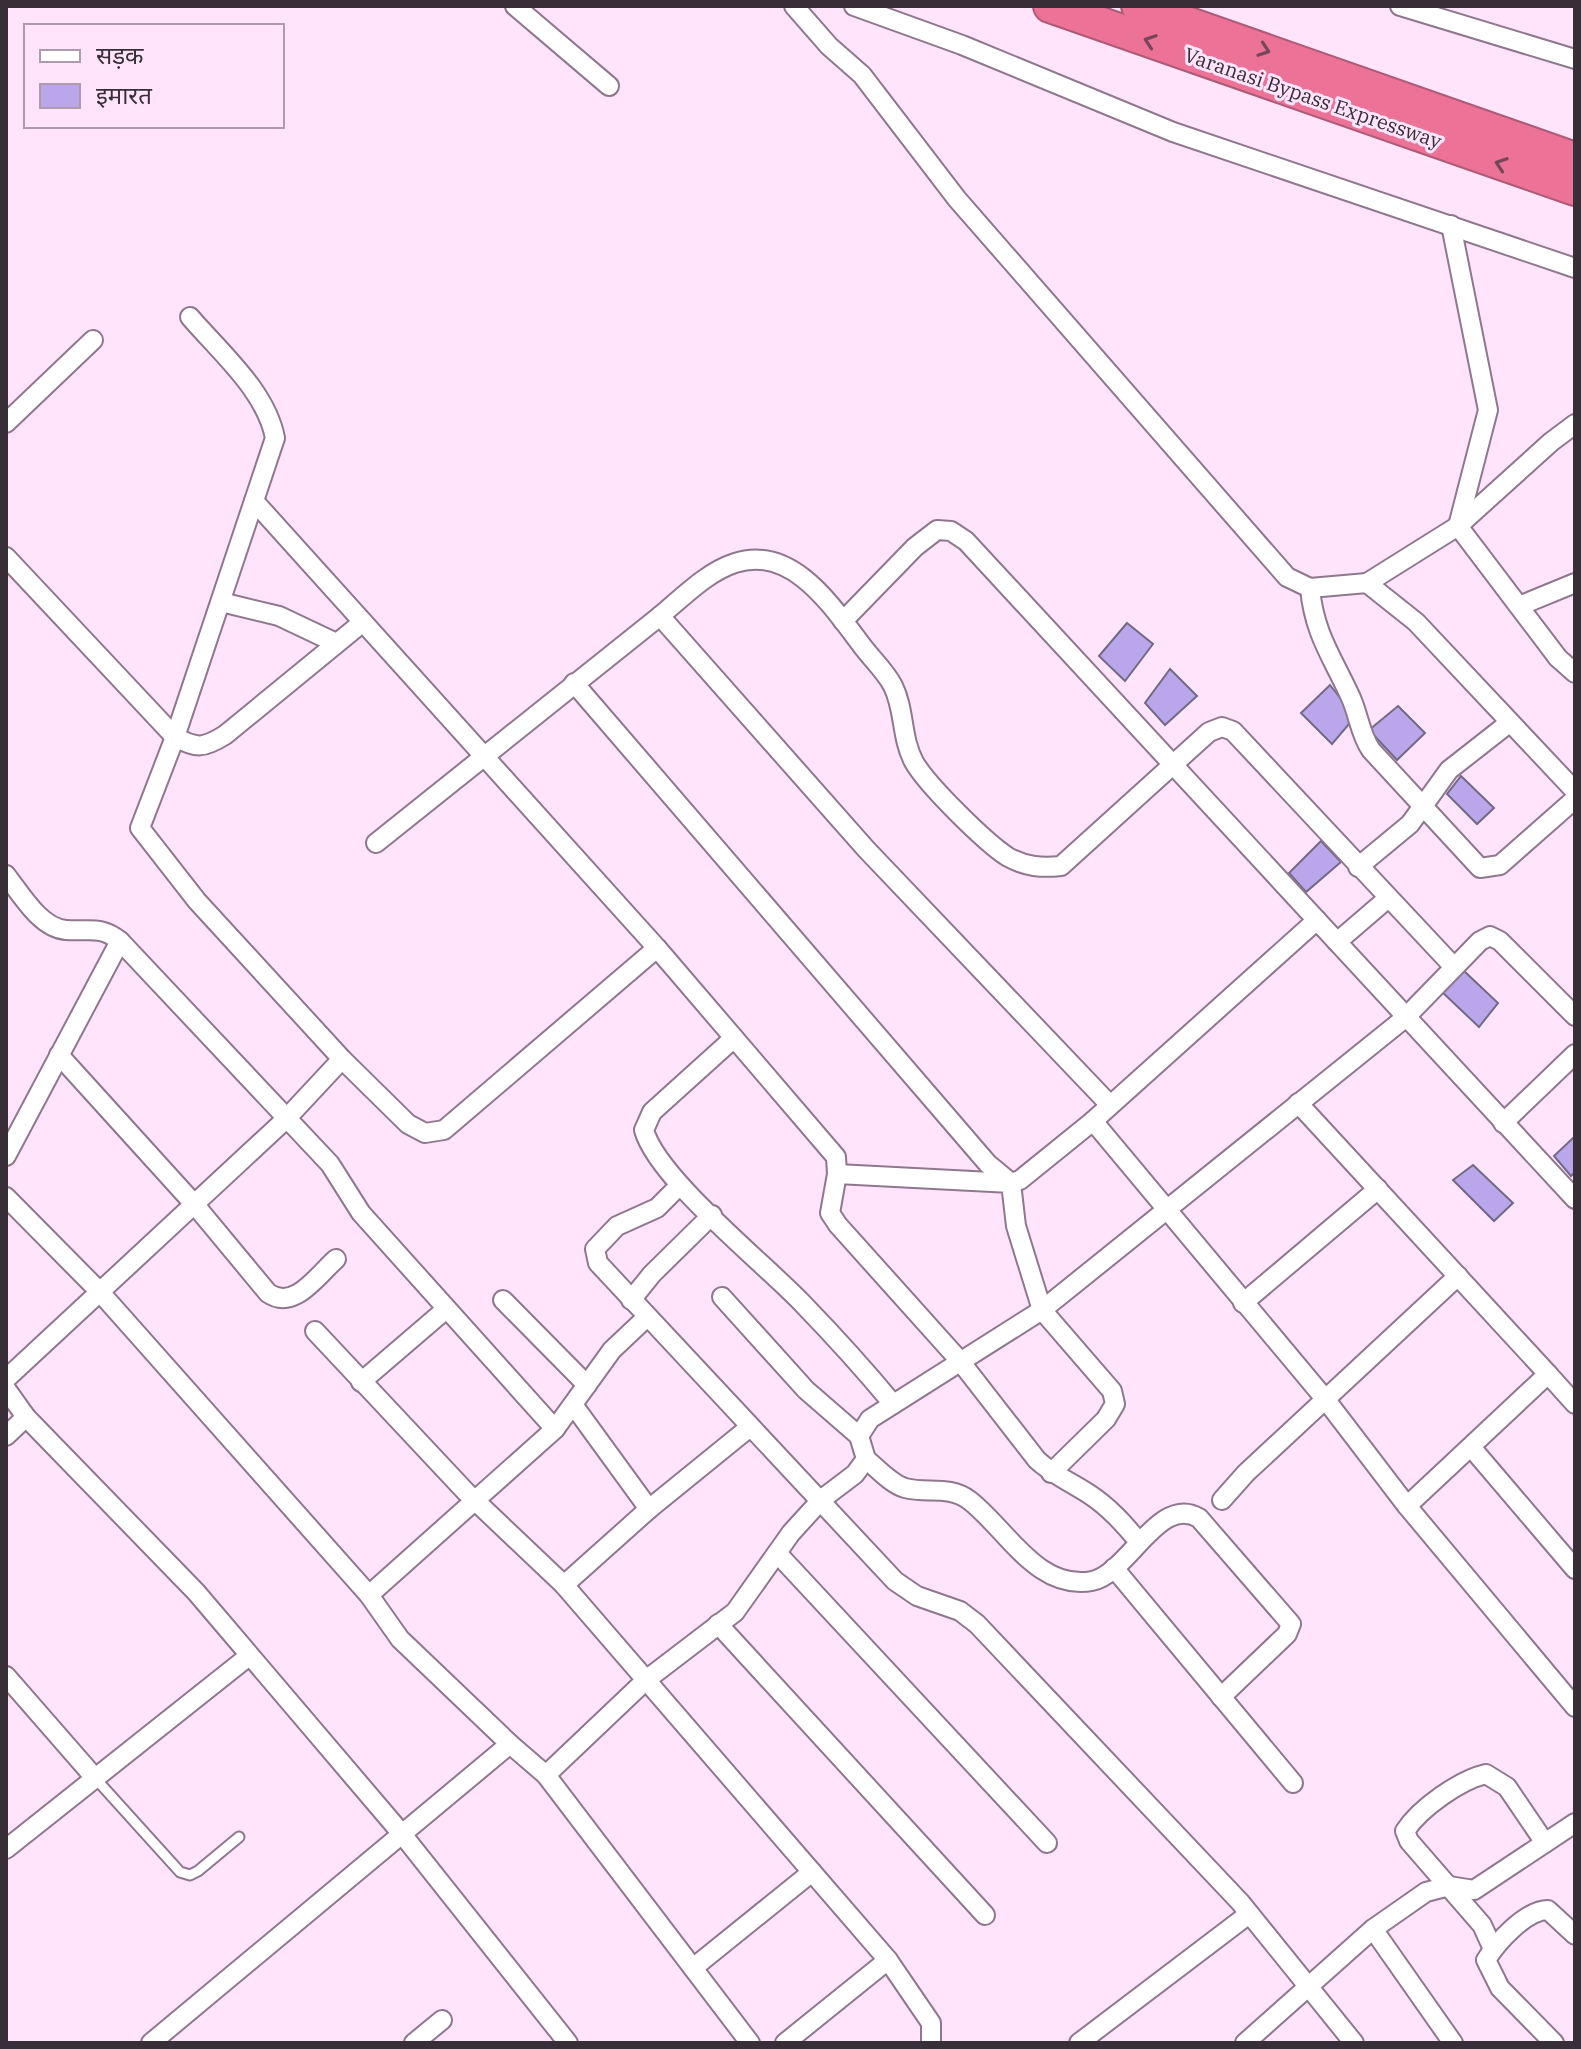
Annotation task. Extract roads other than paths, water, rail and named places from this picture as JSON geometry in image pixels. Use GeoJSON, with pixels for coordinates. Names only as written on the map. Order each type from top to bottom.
{"type":"FeatureCollection","features":[{"type":"Feature","properties":{"kind":"highway","name":"Varanasi Bypass Expressway"},"geometry":{"type":"LineString","coordinates":[[1050,6],[1575,189]]}},
{"type":"Feature","properties":{"kind":"highway","name":"Varanasi Bypass Expressway"},"geometry":{"type":"LineString","coordinates":[[1138,6],[1575,159]]}},
{"type":"Feature","properties":{"kind":"street"},"geometry":{"type":"LineString","coordinates":[[515,6],[609,86]]}},
{"type":"Feature","properties":{"kind":"street"},"geometry":{"type":"LineString","coordinates":[[794,6],[829,46],[862,75],[957,199],[1287,577],[1310,588],[1367,583],[1458,526],[1575,424]]}},
{"type":"Feature","properties":{"kind":"street"},"geometry":{"type":"LineString","coordinates":[[854,6],[962,45],[1173,132],[1575,268]]}},
{"type":"Feature","properties":{"kind":"street"},"geometry":{"type":"LineString","coordinates":[[1400,6],[1575,59]]}},
{"type":"Feature","properties":{"kind":"street"},"geometry":{"type":"LineString","coordinates":[[1451,225],[1488,410],[1458,526]]}},
{"type":"Feature","properties":{"kind":"street"},"geometry":{"type":"LineString","coordinates":[[190,317],[271,415],[275,438],[175,737],[140,828],[197,901],[342,1059],[408,1124],[425,1133],[444,1130],[657,948]]}},
{"type":"Feature","properties":{"kind":"street"},"geometry":{"type":"LineString","coordinates":[[6,423],[93,340]]}},
{"type":"Feature","properties":{"kind":"street"},"geometry":{"type":"LineString","coordinates":[[254,501],[657,948],[836,1157],[837,1174],[830,1213],[838,1225],[960,1361],[1051,1473],[1089,1494],[1116,1514],[1139,1542]]}},
{"type":"Feature","properties":{"kind":"street"},"geometry":{"type":"LineString","coordinates":[[1458,526],[1558,658],[1575,673]]}},
{"type":"Feature","properties":{"kind":"street"},"geometry":{"type":"LineString","coordinates":[[843,621],[915,547],[937,530],[951,531],[966,541],[1575,1199]]}},
{"type":"Feature","properties":{"kind":"street"},"geometry":{"type":"LineString","coordinates":[[6,557],[175,737],[195,747],[206,747],[363,622]]}},
{"type":"Feature","properties":{"kind":"street"},"geometry":{"type":"LineString","coordinates":[[376,843],[705,579],[734,563],[758,559],[784,565],[808,581],[843,621],[893,686],[904,739],[915,763],[944,798],[1008,857],[1038,869],[1061,866],[1209,732],[1222,727],[1233,731],[1387,899],[1454,967]]}},
{"type":"Feature","properties":{"kind":"street"},"geometry":{"type":"LineString","coordinates":[[1367,583],[1416,622],[1575,791]]}},
{"type":"Feature","properties":{"kind":"street"},"geometry":{"type":"LineString","coordinates":[[1519,606],[1575,583]]}},
{"type":"Feature","properties":{"kind":"street"},"geometry":{"type":"LineString","coordinates":[[1310,588],[1312,611],[1323,646],[1353,702],[1362,736],[1422,807],[1480,868],[1489,869],[1519,849],[1575,799]]}},
{"type":"Feature","properties":{"kind":"street"},"geometry":{"type":"LineString","coordinates":[[221,602],[279,616],[336,643]]}},
{"type":"Feature","properties":{"kind":"street"},"geometry":{"type":"LineString","coordinates":[[660,616],[866,849],[1110,1105]]}},
{"type":"Feature","properties":{"kind":"street"},"geometry":{"type":"LineString","coordinates":[[574,683],[988,1164],[1011,1183],[1016,1226],[1042,1310],[1112,1391],[1115,1404],[1106,1419],[1051,1473]]}},
{"type":"Feature","properties":{"kind":"street"},"geometry":{"type":"LineString","coordinates":[[1358,867],[1410,824],[1449,770],[1509,723]]}},
{"type":"Feature","properties":{"kind":"street"},"geometry":{"type":"LineString","coordinates":[[6,875],[35,912],[50,924],[64,930],[98,928],[120,941],[330,1164],[361,1213],[555,1429]]}},
{"type":"Feature","properties":{"kind":"street"},"geometry":{"type":"LineString","coordinates":[[1337,942],[1387,899]]}},
{"type":"Feature","properties":{"kind":"street"},"geometry":{"type":"LineString","coordinates":[[837,1174],[1011,1183],[1020,1180],[1093,1121],[1317,920]]}},
{"type":"Feature","properties":{"kind":"street"},"geometry":{"type":"LineString","coordinates":[[859,1436],[870,1419],[1042,1310],[1405,1018],[1480,941],[1490,936],[1500,941],[1575,1016]]}},
{"type":"Feature","properties":{"kind":"street"},"geometry":{"type":"LineString","coordinates":[[6,1156],[120,941]]}},
{"type":"Feature","properties":{"kind":"street"},"geometry":{"type":"LineString","coordinates":[[734,1038],[652,1112],[644,1130],[649,1149],[680,1185],[804,1304],[893,1404]]}},
{"type":"Feature","properties":{"kind":"street"},"geometry":{"type":"LineString","coordinates":[[1503,1123],[1575,1054]]}},
{"type":"Feature","properties":{"kind":"street"},"geometry":{"type":"LineString","coordinates":[[59,1055],[195,1205],[268,1293],[279,1301],[291,1300],[336,1259]]}},
{"type":"Feature","properties":{"kind":"street"},"geometry":{"type":"LineString","coordinates":[[6,1379],[286,1119],[342,1059]]}},
{"type":"Feature","properties":{"kind":"street"},"geometry":{"type":"LineString","coordinates":[[1298,1103],[1575,1404]]}},
{"type":"Feature","properties":{"kind":"street"},"geometry":{"type":"LineString","coordinates":[[1093,1121],[1326,1400],[1407,1506],[1575,1707]]}},
{"type":"Feature","properties":{"kind":"street"},"geometry":{"type":"LineString","coordinates":[[680,1185],[657,1208],[617,1226],[595,1249],[598,1263],[750,1427],[822,1499],[895,1581],[917,1596],[960,1611],[977,1624],[1249,1914],[1354,2043]]}},
{"type":"Feature","properties":{"kind":"street"},"geometry":{"type":"LineString","coordinates":[[1243,1303],[1378,1189]]}},
{"type":"Feature","properties":{"kind":"street"},"geometry":{"type":"LineString","coordinates":[[6,1197],[99,1291],[369,1595],[400,1639],[546,1775],[750,2043]]}},
{"type":"Feature","properties":{"kind":"street"},"geometry":{"type":"LineString","coordinates":[[631,1300],[712,1215]]}},
{"type":"Feature","properties":{"kind":"street"},"geometry":{"type":"LineString","coordinates":[[1222,1500],[1240,1479],[1458,1276]]}},
{"type":"Feature","properties":{"kind":"street"},"geometry":{"type":"LineString","coordinates":[[722,1297],[806,1390],[859,1436],[866,1459],[902,1487],[941,1490],[970,1501],[1051,1576],[1062,1580],[1089,1581],[1105,1577],[1139,1542],[1178,1512],[1188,1511],[1199,1518],[1291,1624],[1287,1634],[1221,1697]]}},
{"type":"Feature","properties":{"kind":"street"},"geometry":{"type":"LineString","coordinates":[[503,1300],[587,1385]]}},
{"type":"Feature","properties":{"kind":"street"},"geometry":{"type":"LineString","coordinates":[[361,1382],[445,1310]]}},
{"type":"Feature","properties":{"kind":"street"},"geometry":{"type":"LineString","coordinates":[[369,1595],[555,1429],[612,1350],[647,1317]]}},
{"type":"Feature","properties":{"kind":"street"},"geometry":{"type":"LineString","coordinates":[[315,1331],[361,1382],[564,1585],[888,1960],[931,2023],[931,2043]]}},
{"type":"Feature","properties":{"kind":"street"},"geometry":{"type":"LineString","coordinates":[[1407,1506],[1548,1374]]}},
{"type":"Feature","properties":{"kind":"street"},"geometry":{"type":"LineString","coordinates":[[6,1389],[26,1417],[196,1592],[402,1834],[568,2043]]}},
{"type":"Feature","properties":{"kind":"street"},"geometry":{"type":"LineString","coordinates":[[574,1406],[649,1509]]}},
{"type":"Feature","properties":{"kind":"street"},"geometry":{"type":"LineString","coordinates":[[6,1436],[26,1417]]}},
{"type":"Feature","properties":{"kind":"street"},"geometry":{"type":"LineString","coordinates":[[564,1585],[649,1509],[750,1427]]}},
{"type":"Feature","properties":{"kind":"street"},"geometry":{"type":"LineString","coordinates":[[1471,1447],[1575,1569]]}},
{"type":"Feature","properties":{"kind":"street"},"geometry":{"type":"LineString","coordinates":[[546,1775],[646,1680],[735,1612],[777,1553],[822,1499],[855,1474],[866,1459]]}},
{"type":"Feature","properties":{"kind":"street"},"geometry":{"type":"LineString","coordinates":[[777,1553],[1047,1843]]}},
{"type":"Feature","properties":{"kind":"street"},"geometry":{"type":"LineString","coordinates":[[1114,1568],[1293,1783]]}},
{"type":"Feature","properties":{"kind":"street"},"geometry":{"type":"LineString","coordinates":[[718,1624],[985,1915]]}},
{"type":"Feature","properties":{"kind":"street"},"geometry":{"type":"LineString","coordinates":[[6,1849],[249,1656]]}},
{"type":"Feature","properties":{"kind":"street"},"geometry":{"type":"LineString","coordinates":[[6,1676],[95,1778]]}},
{"type":"Feature","properties":{"kind":"street"},"geometry":{"type":"LineString","coordinates":[[151,2043],[510,1744]]}},
{"type":"Feature","properties":{"kind":"street"},"geometry":{"type":"LineString","coordinates":[[1493,1949],[1482,1925],[1409,1841],[1405,1831],[1412,1820],[1472,1777],[1486,1774],[1507,1787],[1545,1843]]}},
{"type":"Feature","properties":{"kind":"street"},"geometry":{"type":"LineString","coordinates":[[1245,2043],[1373,1929],[1426,1892],[1449,1886],[1474,1890],[1575,1823]]}},
{"type":"Feature","properties":{"kind":"street"},"geometry":{"type":"LineString","coordinates":[[693,1968],[812,1872]]}},
{"type":"Feature","properties":{"kind":"street"},"geometry":{"type":"LineString","coordinates":[[1554,2043],[1500,1988],[1486,1960],[1493,1949],[1541,1910],[1548,1910],[1575,1935]]}},
{"type":"Feature","properties":{"kind":"street"},"geometry":{"type":"LineString","coordinates":[[1079,2043],[1249,1914]]}},
{"type":"Feature","properties":{"kind":"street"},"geometry":{"type":"LineString","coordinates":[[1373,1929],[1453,2043]]}},
{"type":"Feature","properties":{"kind":"street"},"geometry":{"type":"LineString","coordinates":[[785,2043],[888,1960]]}},
{"type":"Feature","properties":{"kind":"street"},"geometry":{"type":"LineString","coordinates":[[414,2043],[442,2020]]}},
{"type":"Feature","properties":{"kind":"lane"},"geometry":{"type":"LineString","coordinates":[[95,1778],[180,1872],[190,1875],[198,1871],[239,1837]]}}]}
